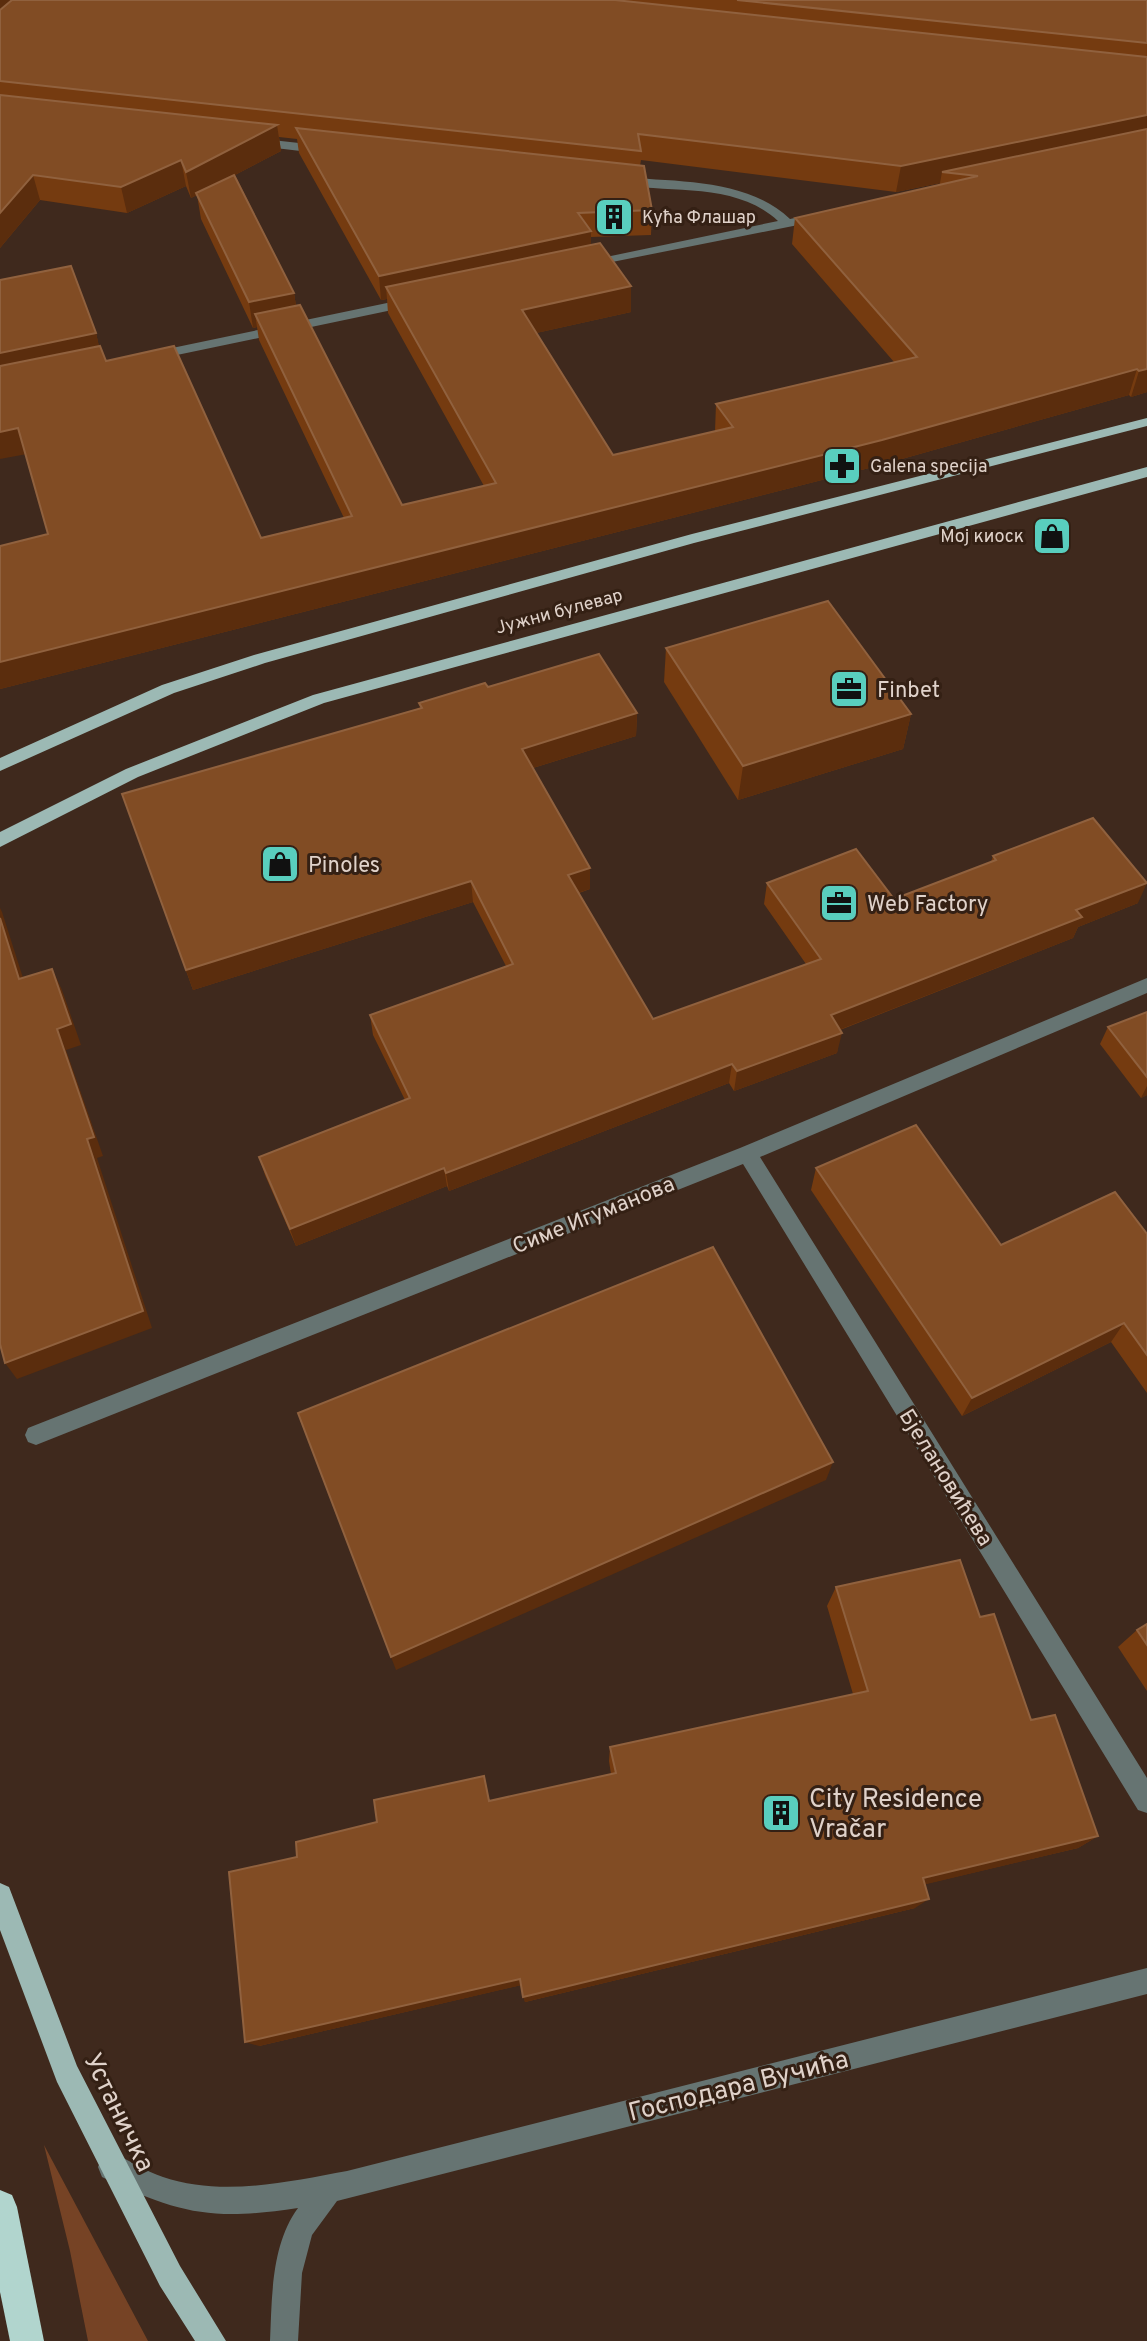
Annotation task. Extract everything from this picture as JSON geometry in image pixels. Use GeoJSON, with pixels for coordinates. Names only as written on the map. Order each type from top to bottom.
{"type":"FeatureCollection","features":[{"type":"Feature","properties":{"kind":"highway"},"geometry":{"type":"LineString","coordinates":[[0,2207],[27,2341]]}},
{"type":"Feature","properties":{"kind":"main road","name":"Јужни булевар"},"geometry":{"type":"LineString","coordinates":[[0,765],[168,689],[260,659],[648,551],[1147,422]]}},
{"type":"Feature","properties":{"kind":"main road","name":"Јужни булевар"},"geometry":{"type":"LineString","coordinates":[[0,840],[132,773],[319,699],[1147,472]]}},
{"type":"Feature","properties":{"kind":"main road","name":"Устаничка"},"geometry":{"type":"LineString","coordinates":[[0,1896],[66,2073],[170,2276],[212,2341]]}},
{"type":"Feature","properties":{"kind":"street"},"geometry":{"type":"LineString","coordinates":[[237,140],[347,152]]}},
{"type":"Feature","properties":{"kind":"street"},"geometry":{"type":"LineString","coordinates":[[609,180],[750,198],[774,209],[787,223]]}},
{"type":"Feature","properties":{"kind":"street"},"geometry":{"type":"LineString","coordinates":[[571,268],[832,214]]}},
{"type":"Feature","properties":{"kind":"street"},"geometry":{"type":"LineString","coordinates":[[139,359],[432,297]]}},
{"type":"Feature","properties":{"kind":"street","name":"Симе Игуманова"},"geometry":{"type":"LineString","coordinates":[[36,1435],[747,1154],[1147,985]]}},
{"type":"Feature","properties":{"kind":"street","name":"Бјелановићева"},"geometry":{"type":"LineString","coordinates":[[747,1154],[1147,1801]]}},
{"type":"Feature","properties":{"kind":"street","name":"Господара Вучића"},"geometry":{"type":"LineString","coordinates":[[112,2167],[163,2191],[216,2201],[274,2199],[329,2188],[1147,1981]]}},
{"type":"Feature","properties":{"kind":"street"},"geometry":{"type":"LineString","coordinates":[[284,2341],[288,2273],[300,2228],[329,2188]]}},
{"type":"Feature","properties":{"kind":"shaded area"},"geometry":{"type":"Polygon","coordinates":[[[44,2145],[148,2341],[88,2341],[44,2145]]]}},
{"type":"Feature","properties":{"kind":"building"},"geometry":{"type":"Polygon","coordinates":[[[12,0],[615,0],[1147,57],[1147,115],[901,166],[638,134],[641,151],[0,81],[0,10],[12,0]]]}},
{"type":"Feature","properties":{"kind":"building"},"geometry":{"type":"Polygon","coordinates":[[[737,0],[1147,0],[1147,43],[737,0]]]}},
{"type":"Feature","properties":{"kind":"building"},"geometry":{"type":"Polygon","coordinates":[[[0,95],[277,125],[186,172],[181,160],[121,187],[33,175],[0,213],[0,95]]]}},
{"type":"Feature","properties":{"kind":"building"},"geometry":{"type":"Polygon","coordinates":[[[296,128],[644,166],[652,210],[578,213],[591,231],[379,276],[296,128]]]}},
{"type":"Feature","properties":{"kind":"building"},"geometry":{"type":"Polygon","coordinates":[[[1147,129],[1147,369],[1137,369],[882,440],[0,662],[0,546],[48,534],[18,428],[0,432],[0,366],[100,346],[106,361],[174,346],[261,538],[352,516],[255,314],[300,305],[402,505],[496,483],[386,287],[600,243],[631,286],[522,310],[613,455],[733,427],[716,404],[917,357],[795,218],[978,176],[942,172],[1147,129]]]}},
{"type":"Feature","properties":{"kind":"building"},"geometry":{"type":"Polygon","coordinates":[[[234,175],[294,293],[249,302],[196,193],[234,175]]]}},
{"type":"Feature","properties":{"kind":"building"},"geometry":{"type":"Polygon","coordinates":[[[71,266],[96,333],[0,353],[0,280],[71,266]]]}},
{"type":"Feature","properties":{"kind":"building"},"geometry":{"type":"Polygon","coordinates":[[[828,601],[911,714],[743,766],[666,648],[828,601]]]}},
{"type":"Feature","properties":{"kind":"building"},"geometry":{"type":"Polygon","coordinates":[[[599,654],[637,713],[522,749],[590,868],[568,875],[653,1019],[821,959],[767,883],[856,849],[894,899],[996,860],[993,856],[1093,818],[1147,883],[1076,910],[1082,917],[831,1015],[842,1033],[737,1071],[732,1064],[446,1173],[444,1168],[290,1229],[259,1157],[410,1098],[370,1015],[513,964],[471,881],[186,970],[122,794],[422,708],[419,703],[485,683],[488,687],[599,654]]]}},
{"type":"Feature","properties":{"kind":"building"},"geometry":{"type":"Polygon","coordinates":[[[0,918],[19,979],[52,969],[71,1024],[57,1029],[94,1137],[87,1139],[143,1311],[5,1363],[0,1344],[0,918]]]}},
{"type":"Feature","properties":{"kind":"building"},"geometry":{"type":"Polygon","coordinates":[[[1147,1012],[1147,1077],[1108,1027],[1147,1012]]]}},
{"type":"Feature","properties":{"kind":"building"},"geometry":{"type":"Polygon","coordinates":[[[916,1125],[1001,1245],[1115,1192],[1147,1234],[1147,1355],[1124,1323],[972,1398],[816,1168],[916,1125]]]}},
{"type":"Feature","properties":{"kind":"building"},"geometry":{"type":"Polygon","coordinates":[[[713,1247],[833,1462],[391,1657],[298,1413],[713,1247]]]}},
{"type":"Feature","properties":{"kind":"building","name":"City Residence Vračar"},"geometry":{"type":"Polygon","coordinates":[[[960,1560],[980,1617],[994,1614],[1031,1720],[1055,1715],[1098,1836],[923,1878],[929,1899],[523,1997],[520,1979],[245,2042],[229,1872],[297,1857],[296,1842],[377,1822],[374,1800],[484,1776],[489,1801],[616,1773],[610,1747],[868,1691],[836,1587],[960,1560]]]}},
{"type":"Feature","properties":{"kind":"building"},"geometry":{"type":"Polygon","coordinates":[[[1147,1624],[1147,1645],[1137,1630],[1147,1624]]]}},
{"type":"Feature","properties":{"kind":"place","name":"Кућа Флашар"},"geometry":{"type":"Point","coordinates":[614,217]}},
{"type":"Feature","properties":{"kind":"place","name":"Galena specija"},"geometry":{"type":"Point","coordinates":[842,466]}},
{"type":"Feature","properties":{"kind":"place","name":"Мој киоск"},"geometry":{"type":"Point","coordinates":[1052,536]}},
{"type":"Feature","properties":{"kind":"place","name":"Finbet"},"geometry":{"type":"Point","coordinates":[849,689]}},
{"type":"Feature","properties":{"kind":"place","name":"Pinoles"},"geometry":{"type":"Point","coordinates":[280,864]}},
{"type":"Feature","properties":{"kind":"place","name":"Web Factory"},"geometry":{"type":"Point","coordinates":[839,903]}},
{"type":"Feature","properties":{"kind":"place","name":"City Residence Vračar"},"geometry":{"type":"Point","coordinates":[781,1813]}}]}
